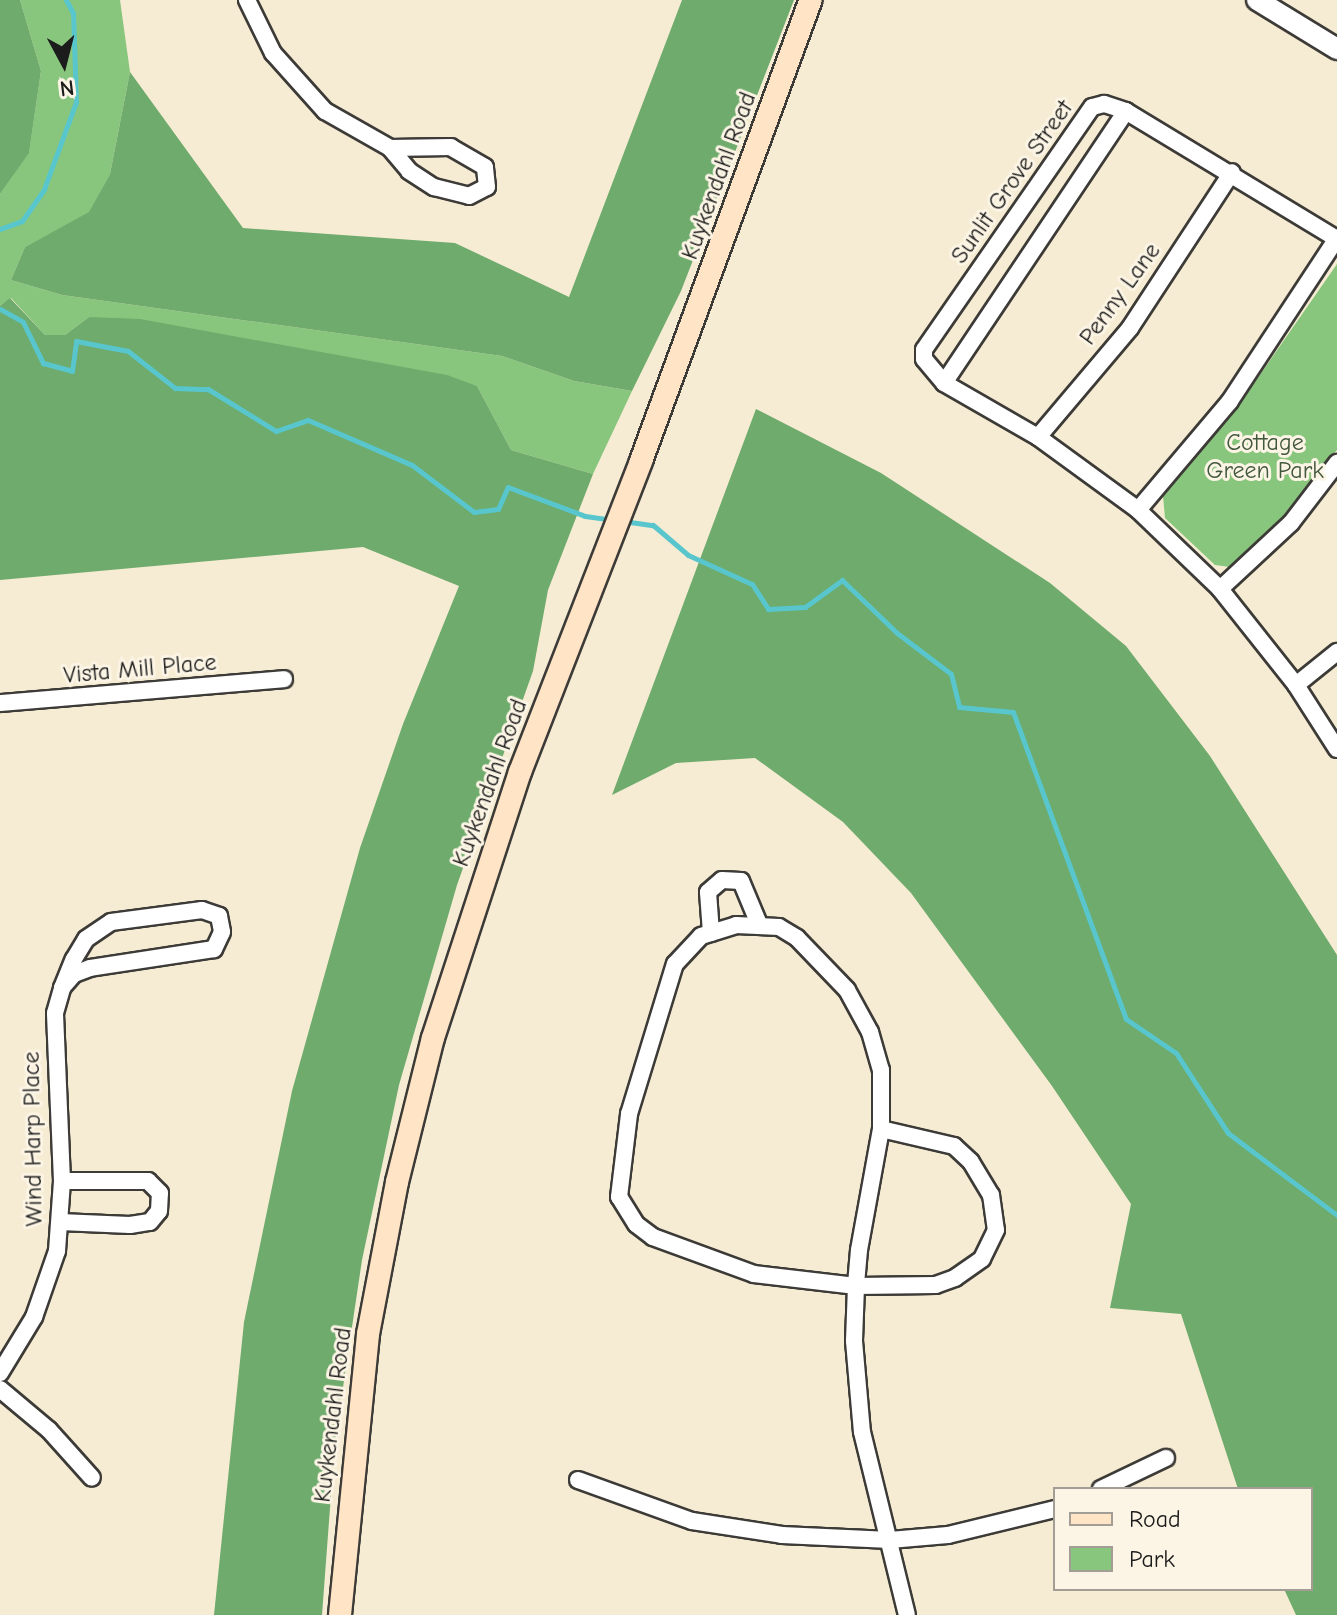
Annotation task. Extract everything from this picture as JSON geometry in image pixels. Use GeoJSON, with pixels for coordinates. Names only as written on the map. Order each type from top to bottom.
{"type":"FeatureCollection","features":[{"type":"Feature","properties":{"kind":"main road","name":"Kuykendahl Road"},"geometry":{"type":"LineString","coordinates":[[340,1615],[368,1334],[397,1182],[469,917],[590,585],[641,461],[811,0]]}},
{"type":"Feature","properties":{"kind":"street"},"geometry":{"type":"LineString","coordinates":[[247,0],[273,53],[305,93],[346,127],[390,148],[409,171],[434,187],[469,196],[487,187],[485,167],[451,147],[390,148]]}},
{"type":"Feature","properties":{"kind":"street"},"geometry":{"type":"LineString","coordinates":[[1257,0],[1337,49]]}},
{"type":"Feature","properties":{"kind":"street","name":"Sunlit Grove Street"},"geometry":{"type":"LineString","coordinates":[[944,383],[929,370],[924,350],[1092,107],[1104,104],[1126,111]]}},
{"type":"Feature","properties":{"kind":"street"},"geometry":{"type":"LineString","coordinates":[[1138,510],[1230,401],[1337,239],[1232,172],[1126,111],[944,383],[1038,437],[1138,510],[1220,589],[1296,685],[1337,749]]}},
{"type":"Feature","properties":{"kind":"street","name":"Penny Lane"},"geometry":{"type":"LineString","coordinates":[[1038,437],[1130,328],[1232,172]]}},
{"type":"Feature","properties":{"kind":"street"},"geometry":{"type":"LineString","coordinates":[[1220,589],[1291,523],[1337,463]]}},
{"type":"Feature","properties":{"kind":"street"},"geometry":{"type":"LineString","coordinates":[[1296,685],[1337,652]]}},
{"type":"Feature","properties":{"kind":"street","name":"Vista Mill Place"},"geometry":{"type":"LineString","coordinates":[[0,703],[284,679]]}},
{"type":"Feature","properties":{"kind":"street"},"geometry":{"type":"LineString","coordinates":[[711,933],[708,892],[722,880],[741,881],[759,924]]}},
{"type":"Feature","properties":{"kind":"street","name":"Wind Harp Place"},"geometry":{"type":"LineString","coordinates":[[0,1373],[34,1317],[57,1251],[62,1181],[55,1013],[62,988],[86,939],[111,922],[202,910],[219,916],[222,932],[214,949],[90,968],[74,974],[62,988]]}},
{"type":"Feature","properties":{"kind":"street"},"geometry":{"type":"LineString","coordinates":[[881,1129],[954,1146],[971,1162],[991,1195],[996,1230],[982,1259],[955,1278],[936,1285],[856,1286],[782,1280],[719,1264],[653,1237],[619,1197],[620,1157],[661,997],[675,964],[701,936],[711,933],[759,924],[779,927],[797,938],[847,990],[870,1032],[881,1070],[881,1129],[856,1286],[854,1341],[862,1432],[907,1615]]}},
{"type":"Feature","properties":{"kind":"street"},"geometry":{"type":"LineString","coordinates":[[60,1222],[130,1225],[150,1222],[159,1211],[160,1193],[148,1181],[62,1181]]}},
{"type":"Feature","properties":{"kind":"street"},"geometry":{"type":"LineString","coordinates":[[0,1389],[49,1430],[92,1478]]}},
{"type":"Feature","properties":{"kind":"street"},"geometry":{"type":"LineString","coordinates":[[1105,1487],[1166,1458]]}},
{"type":"Feature","properties":{"kind":"street"},"geometry":{"type":"LineString","coordinates":[[578,1480],[721,1526],[782,1535],[890,1540],[993,1528],[1053,1510]]}},
{"type":"Feature","properties":{"kind":"green space"},"geometry":{"type":"Polygon","coordinates":[[[0,0],[20,0],[41,71],[29,153],[0,194],[0,0]]]}},
{"type":"Feature","properties":{"kind":"green space"},"geometry":{"type":"Polygon","coordinates":[[[20,0],[120,0],[130,72],[110,174],[89,213],[25,247],[11,280],[62,295],[502,356],[574,381],[632,391],[593,474],[511,450],[477,386],[89,317],[65,335],[45,335],[11,298],[0,306],[0,194],[29,152],[41,71],[20,0]]]}},
{"type":"Feature","properties":{"kind":"green space"},"geometry":{"type":"Polygon","coordinates":[[[682,0],[794,0],[681,291],[632,391],[574,381],[502,356],[62,295],[11,280],[25,247],[89,212],[110,174],[130,72],[243,228],[455,243],[569,297],[682,0]]]}},
{"type":"Feature","properties":{"kind":"green space","name":"Cottage Green Park"},"geometry":{"type":"Polygon","coordinates":[[[1337,264],[1337,450],[1270,535],[1230,567],[1215,565],[1165,518],[1163,496],[1241,402],[1337,264]]]}},
{"type":"Feature","properties":{"kind":"green space"},"geometry":{"type":"Polygon","coordinates":[[[10,298],[45,335],[65,335],[89,317],[140,319],[447,375],[477,386],[511,450],[593,474],[548,590],[533,671],[457,885],[399,1085],[362,1260],[335,1441],[322,1615],[214,1615],[244,1322],[292,1091],[360,848],[403,724],[459,586],[363,547],[0,580],[0,306],[10,298]]]}},
{"type":"Feature","properties":{"kind":"green space"},"geometry":{"type":"Polygon","coordinates":[[[756,409],[881,473],[1050,583],[1126,646],[1210,756],[1337,955],[1337,1615],[1296,1615],[1285,1591],[1313,1591],[1313,1487],[1237,1487],[1181,1314],[1110,1308],[1131,1204],[1052,1086],[911,893],[843,822],[755,758],[676,763],[612,795],[756,409]]]}},
{"type":"Feature","properties":{"kind":"waterway"},"geometry":{"type":"LineString","coordinates":[[0,229],[22,221],[44,189],[76,102],[73,13],[66,0]]}},
{"type":"Feature","properties":{"kind":"waterway"},"geometry":{"type":"LineString","coordinates":[[0,309],[23,322],[43,363],[72,371],[76,341],[128,351],[175,388],[208,389],[276,431],[308,420],[412,465],[474,512],[498,509],[508,487],[585,516],[613,520]]}},
{"type":"Feature","properties":{"kind":"waterway"},"geometry":{"type":"LineString","coordinates":[[623,521],[653,525],[688,555],[752,584],[768,609],[805,607],[842,580],[897,633],[951,674],[959,707],[1013,712],[1126,1019],[1176,1053],[1228,1133],[1337,1215]]}}]}
